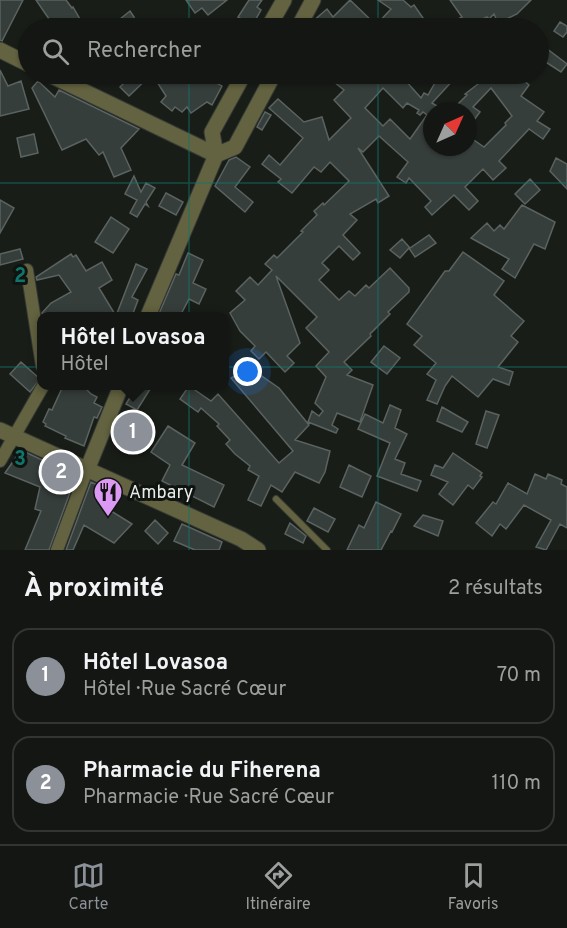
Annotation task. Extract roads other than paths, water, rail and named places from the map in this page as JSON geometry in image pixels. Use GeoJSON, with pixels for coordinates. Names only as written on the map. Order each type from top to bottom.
{"type":"FeatureCollection","features":[{"type":"Feature","properties":{"kind":"street"},"geometry":{"type":"LineString","coordinates":[[274,18],[284,0]]}},
{"type":"Feature","properties":{"kind":"street"},"geometry":{"type":"LineString","coordinates":[[303,18],[313,0]]}},
{"type":"Feature","properties":{"kind":"street"},"geometry":{"type":"LineString","coordinates":[[0,51],[18,59]]}},
{"type":"Feature","properties":{"kind":"street"},"geometry":{"type":"LineString","coordinates":[[69,84],[216,155],[235,147],[269,84]]}},
{"type":"Feature","properties":{"kind":"street"},"geometry":{"type":"LineString","coordinates":[[150,312],[216,155],[212,132],[238,84]]}},
{"type":"Feature","properties":{"kind":"street"},"geometry":{"type":"LineString","coordinates":[[27,270],[37,334]]}},
{"type":"Feature","properties":{"kind":"street"},"geometry":{"type":"LineString","coordinates":[[0,461],[41,390]]}},
{"type":"Feature","properties":{"kind":"street"},"geometry":{"type":"LineString","coordinates":[[57,550],[119,390]]}},
{"type":"Feature","properties":{"kind":"street"},"geometry":{"type":"LineString","coordinates":[[0,430],[87,470],[238,545],[258,550]]}},
{"type":"Feature","properties":{"kind":"lane"},"geometry":{"type":"LineString","coordinates":[[276,499],[327,550]]}},
{"type":"Feature","properties":{"kind":"place","name":"Hôtel Lovasoa"},"geometry":{"type":"Point","coordinates":[133,432]}},
{"type":"Feature","properties":{"kind":"place","name":"Pharmacie du Fiherena"},"geometry":{"type":"Point","coordinates":[61,472]}},
{"type":"Feature","properties":{"kind":"place","name":"Ambary"},"geometry":{"type":"Point","coordinates":[108,518]}}]}
